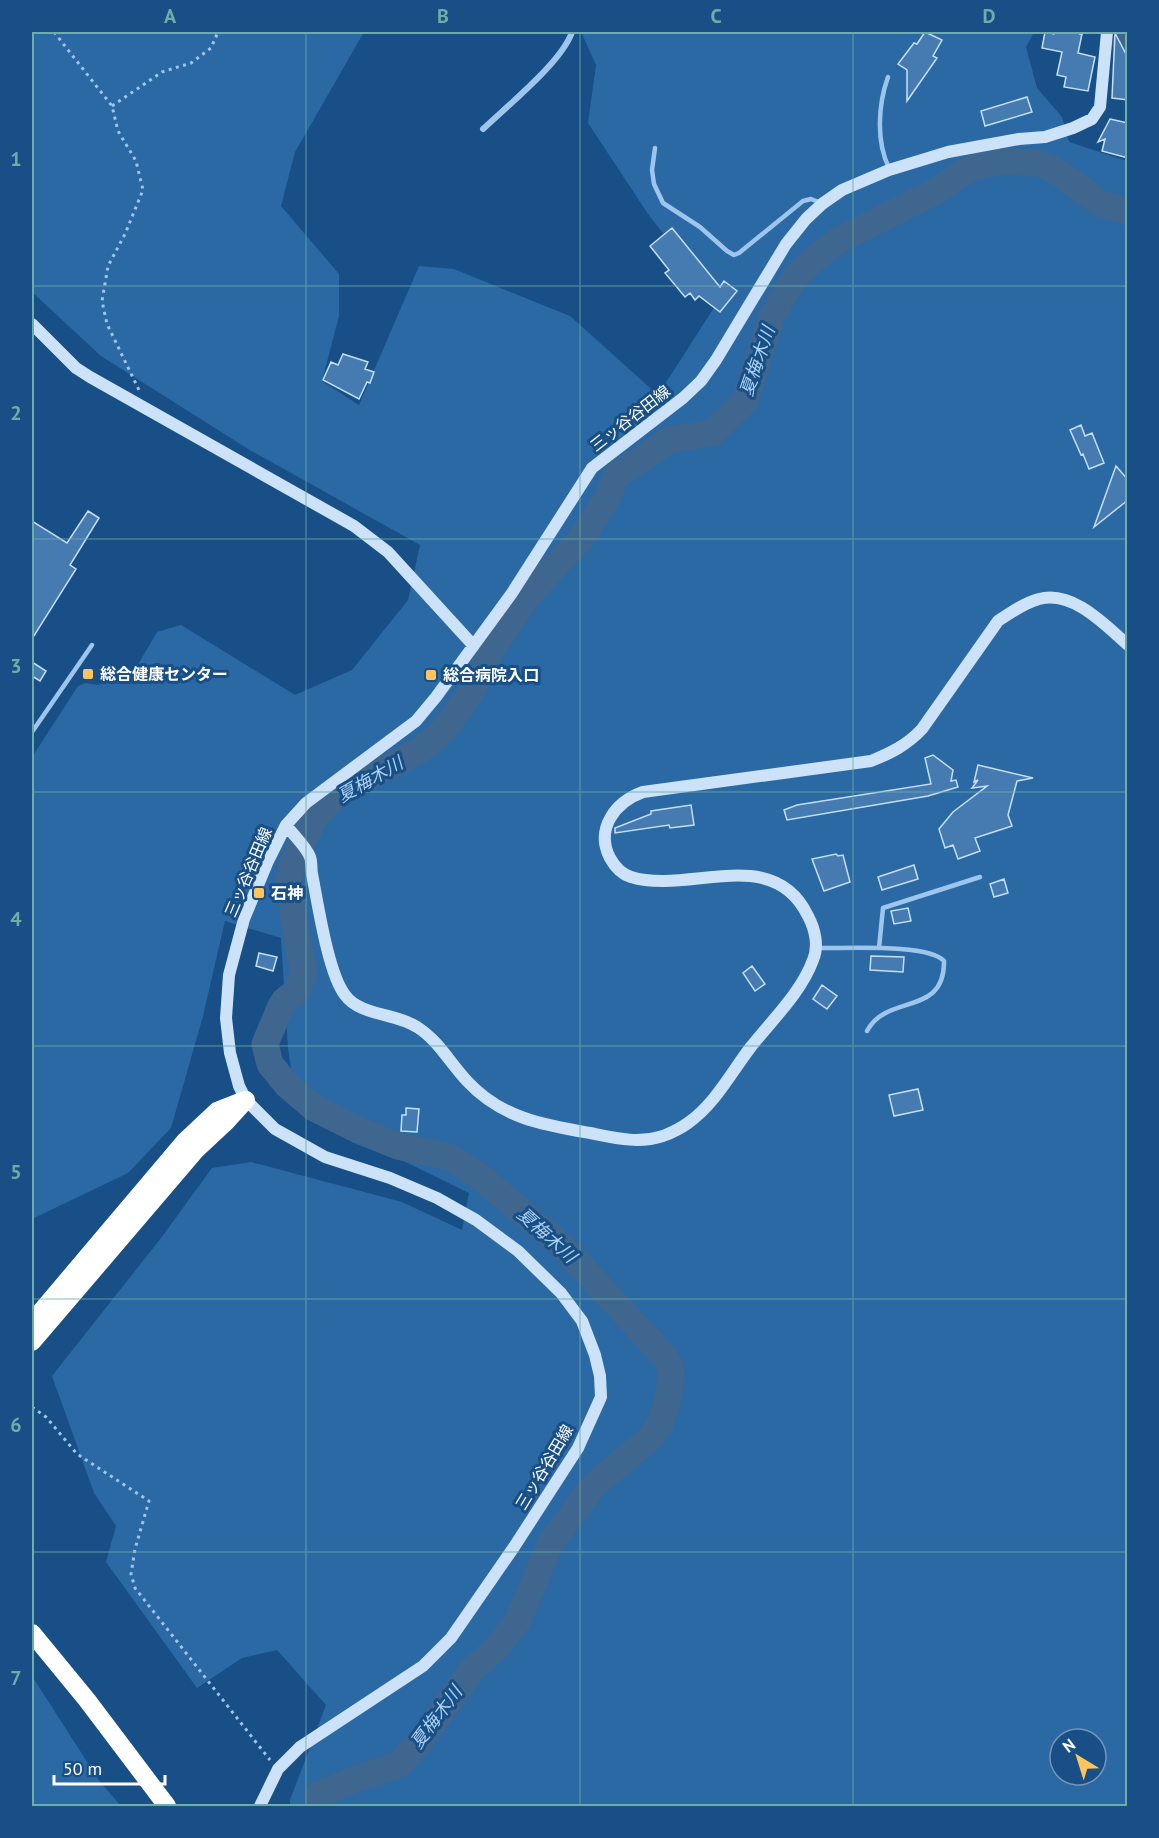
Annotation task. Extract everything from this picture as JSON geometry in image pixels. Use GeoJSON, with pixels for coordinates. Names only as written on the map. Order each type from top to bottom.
{"type":"FeatureCollection","features":[{"type":"Feature","properties":{"kind":"highway"},"geometry":{"type":"LineString","coordinates":[[32,1322],[185,1141],[217,1111],[246,1100]]}},
{"type":"Feature","properties":{"kind":"highway"},"geometry":{"type":"LineString","coordinates":[[32,1342],[196,1150],[246,1100]]}},
{"type":"Feature","properties":{"kind":"highway"},"geometry":{"type":"LineString","coordinates":[[32,1633],[87,1700],[167,1806]]}},
{"type":"Feature","properties":{"kind":"highway"},"geometry":{"type":"LineString","coordinates":[[32,1644],[87,1700]]}},
{"type":"Feature","properties":{"kind":"main road","name":"三ッ谷谷田線"},"geometry":{"type":"LineString","coordinates":[[260,1806],[278,1769],[300,1747],[423,1666],[451,1638],[514,1547],[578,1448],[601,1397],[600,1376],[595,1355],[582,1322],[561,1293],[518,1251],[476,1220],[437,1198],[390,1178],[325,1157],[285,1135],[275,1129],[246,1100],[239,1086],[230,1053],[226,1018],[229,975],[244,919],[268,861],[306,803],[416,721],[436,698],[512,593],[592,468],[683,398],[701,381],[786,244],[806,219],[842,190],[889,170],[948,152],[1045,136],[1073,128],[1092,119],[1100,107],[1107,32]]}},
{"type":"Feature","properties":{"kind":"main road"},"geometry":{"type":"LineString","coordinates":[[32,324],[76,368],[151,413],[354,526],[379,544],[473,645]]}},
{"type":"Feature","properties":{"kind":"main road"},"geometry":{"type":"LineString","coordinates":[[288,828],[309,855],[334,974],[345,997],[362,1008],[415,1025],[432,1038],[479,1095],[504,1110],[531,1122],[638,1142],[664,1135],[689,1123],[715,1097],[750,1048],[802,983],[814,960],[816,939],[802,904],[787,889],[764,877],[740,876],[656,881],[624,874],[614,866],[608,853],[605,831],[608,820],[622,804],[643,792],[871,761],[892,753],[910,741],[922,729],[998,621],[1016,609],[1041,598],[1063,599],[1087,610],[1128,645]]}},
{"type":"Feature","properties":{"kind":"street"},"geometry":{"type":"LineString","coordinates":[[483,129],[557,57],[572,32]]}},
{"type":"Feature","properties":{"kind":"lane"},"geometry":{"type":"LineString","coordinates":[[888,77],[883,94],[881,119],[882,153],[889,170]]}},
{"type":"Feature","properties":{"kind":"lane"},"geometry":{"type":"LineString","coordinates":[[655,148],[652,170],[654,184],[663,203],[700,227],[734,255],[803,201],[810,199],[822,204]]}},
{"type":"Feature","properties":{"kind":"lane"},"geometry":{"type":"LineString","coordinates":[[32,732],[92,645]]}},
{"type":"Feature","properties":{"kind":"lane"},"geometry":{"type":"LineString","coordinates":[[879,948],[883,908],[980,877]]}},
{"type":"Feature","properties":{"kind":"lane"},"geometry":{"type":"LineString","coordinates":[[816,948],[909,950],[938,956],[944,961],[944,968],[933,994],[916,1003],[888,1010],[876,1019],[867,1031]]}},
{"type":"Feature","properties":{"kind":"path"},"geometry":{"type":"LineString","coordinates":[[54,32],[112,106],[118,131],[136,161],[143,190],[125,234],[108,266],[102,301],[107,324],[151,413]]}},
{"type":"Feature","properties":{"kind":"path"},"geometry":{"type":"LineString","coordinates":[[112,106],[162,72],[191,63],[211,48],[218,32]]}},
{"type":"Feature","properties":{"kind":"path"},"geometry":{"type":"LineString","coordinates":[[32,1407],[46,1417],[77,1455],[149,1501],[132,1566],[131,1574],[135,1588],[278,1769]]}},
{"type":"Feature","properties":{"kind":"shaded area"},"geometry":{"type":"Polygon","coordinates":[[[32,32],[364,32],[295,152],[281,206],[339,274],[339,316],[322,381],[359,405],[419,266],[454,269],[570,316],[658,395],[717,303],[648,214],[588,123],[596,65],[581,32],[1034,32],[1026,47],[1037,88],[1062,117],[1069,142],[1127,161],[1127,1806],[290,1806],[290,1800],[326,1705],[277,1650],[242,1658],[197,1688],[106,1562],[116,1526],[94,1493],[52,1376],[161,1238],[212,1168],[251,1162],[402,1202],[462,1230],[469,1193],[297,1109],[288,1048],[281,938],[225,921],[203,1016],[171,1128],[128,1173],[32,1219],[32,757],[78,686],[85,683],[98,685],[133,673],[157,632],[181,625],[295,695],[352,670],[408,600],[420,545],[248,449],[101,356],[32,292],[32,32]]]}},
{"type":"Feature","properties":{"kind":"shaded area"},"geometry":{"type":"Polygon","coordinates":[[[32,1676],[100,1782],[121,1806],[32,1806],[32,1676]]]}},
{"type":"Feature","properties":{"kind":"building"},"geometry":{"type":"Polygon","coordinates":[[[925,32],[942,40],[933,56],[937,58],[907,101],[907,70],[898,64],[925,32]]]}},
{"type":"Feature","properties":{"kind":"building"},"geometry":{"type":"Polygon","coordinates":[[[1045,32],[1054,34],[1055,32],[1081,32],[1078,53],[1095,57],[1088,91],[1064,87],[1066,77],[1057,75],[1062,52],[1042,48],[1045,32]]]}},
{"type":"Feature","properties":{"kind":"building"},"geometry":{"type":"Polygon","coordinates":[[[1115,33],[1128,58],[1128,100],[1112,98],[1115,33]]]}},
{"type":"Feature","properties":{"kind":"building"},"geometry":{"type":"Polygon","coordinates":[[[1027,97],[1032,112],[985,126],[981,111],[1027,97]]]}},
{"type":"Feature","properties":{"kind":"building"},"geometry":{"type":"Polygon","coordinates":[[[1110,119],[1128,123],[1128,158],[1102,151],[1105,139],[1098,142],[1110,119]]]}},
{"type":"Feature","properties":{"kind":"building"},"geometry":{"type":"Polygon","coordinates":[[[672,228],[720,287],[724,281],[737,291],[720,312],[699,296],[695,300],[690,293],[685,297],[665,273],[669,270],[650,246],[672,228]]]}},
{"type":"Feature","properties":{"kind":"building"},"geometry":{"type":"Polygon","coordinates":[[[343,354],[368,362],[365,369],[374,372],[370,383],[367,382],[359,399],[323,380],[331,362],[338,365],[343,354]]]}},
{"type":"Feature","properties":{"kind":"building"},"geometry":{"type":"Polygon","coordinates":[[[1081,425],[1085,436],[1092,433],[1104,463],[1089,469],[1070,430],[1081,425]]]}},
{"type":"Feature","properties":{"kind":"building"},"geometry":{"type":"Polygon","coordinates":[[[1116,466],[1128,480],[1128,500],[1094,527],[1116,466]]]}},
{"type":"Feature","properties":{"kind":"building"},"geometry":{"type":"Polygon","coordinates":[[[88,511],[99,518],[70,565],[76,569],[32,639],[32,521],[67,543],[88,511]]]}},
{"type":"Feature","properties":{"kind":"building"},"geometry":{"type":"Polygon","coordinates":[[[32,662],[46,671],[40,681],[32,676],[32,662]]]}},
{"type":"Feature","properties":{"kind":"building"},"geometry":{"type":"Polygon","coordinates":[[[933,755],[953,770],[951,781],[956,780],[958,787],[928,796],[787,820],[784,810],[797,805],[931,784],[925,758],[933,755]]]}},
{"type":"Feature","properties":{"kind":"building"},"geometry":{"type":"Polygon","coordinates":[[[978,765],[1033,778],[1017,781],[1008,815],[1012,826],[975,838],[980,851],[958,859],[953,845],[945,848],[939,829],[953,812],[987,786],[972,788],[978,780],[974,782],[978,765]]]}},
{"type":"Feature","properties":{"kind":"building"},"geometry":{"type":"Polygon","coordinates":[[[691,805],[694,825],[670,828],[669,825],[615,833],[615,828],[651,814],[651,811],[691,805]]]}},
{"type":"Feature","properties":{"kind":"building"},"geometry":{"type":"Polygon","coordinates":[[[836,854],[843,855],[850,882],[824,891],[812,859],[836,854]]]}},
{"type":"Feature","properties":{"kind":"building"},"geometry":{"type":"Polygon","coordinates":[[[914,865],[918,879],[882,890],[878,877],[914,865]]]}},
{"type":"Feature","properties":{"kind":"building"},"geometry":{"type":"Polygon","coordinates":[[[1004,879],[1008,893],[994,897],[990,884],[1004,879]]]}},
{"type":"Feature","properties":{"kind":"building"},"geometry":{"type":"Polygon","coordinates":[[[908,908],[911,921],[894,924],[891,911],[908,908]]]}},
{"type":"Feature","properties":{"kind":"building"},"geometry":{"type":"Polygon","coordinates":[[[259,953],[277,957],[273,971],[256,966],[259,953]]]}},
{"type":"Feature","properties":{"kind":"building"},"geometry":{"type":"Polygon","coordinates":[[[871,956],[904,957],[903,972],[870,970],[871,956]]]}},
{"type":"Feature","properties":{"kind":"building"},"geometry":{"type":"Polygon","coordinates":[[[752,966],[765,984],[755,991],[743,973],[752,966]]]}},
{"type":"Feature","properties":{"kind":"building"},"geometry":{"type":"Polygon","coordinates":[[[822,985],[837,996],[827,1009],[813,999],[822,985]]]}},
{"type":"Feature","properties":{"kind":"building"},"geometry":{"type":"Polygon","coordinates":[[[918,1089],[923,1110],[894,1116],[889,1095],[918,1089]]]}},
{"type":"Feature","properties":{"kind":"building"},"geometry":{"type":"Polygon","coordinates":[[[406,1108],[419,1109],[417,1132],[401,1131],[402,1115],[406,1115],[406,1108]]]}},
{"type":"Feature","properties":{"kind":"waterway","name":"夏梅木川"},"geometry":{"type":"LineString","coordinates":[[318,1795],[398,1765],[418,1744],[472,1670],[500,1644],[518,1620],[550,1544],[594,1485],[649,1439],[661,1422],[668,1399],[671,1375],[670,1366],[664,1356],[561,1245],[478,1175],[450,1157],[398,1146],[358,1130],[314,1108],[287,1085],[270,1064],[265,1044],[280,1008],[285,1000],[297,991],[304,974],[289,879],[293,862],[317,814],[339,794],[419,751],[443,731],[470,694],[492,649],[528,595],[578,542],[607,498],[616,476],[669,440],[712,433],[745,401],[772,316],[795,277],[839,240],[938,190],[967,170],[985,164],[1008,161],[1039,163],[1059,173],[1100,203],[1128,212]]}},
{"type":"Feature","properties":{"kind":"place","name":"総合健康センター"},"geometry":{"type":"Point","coordinates":[88,674]}},
{"type":"Feature","properties":{"kind":"place","name":"総合病院入口"},"geometry":{"type":"Point","coordinates":[431,675]}},
{"type":"Feature","properties":{"kind":"place","name":"石神"},"geometry":{"type":"Point","coordinates":[259,893]}}]}
